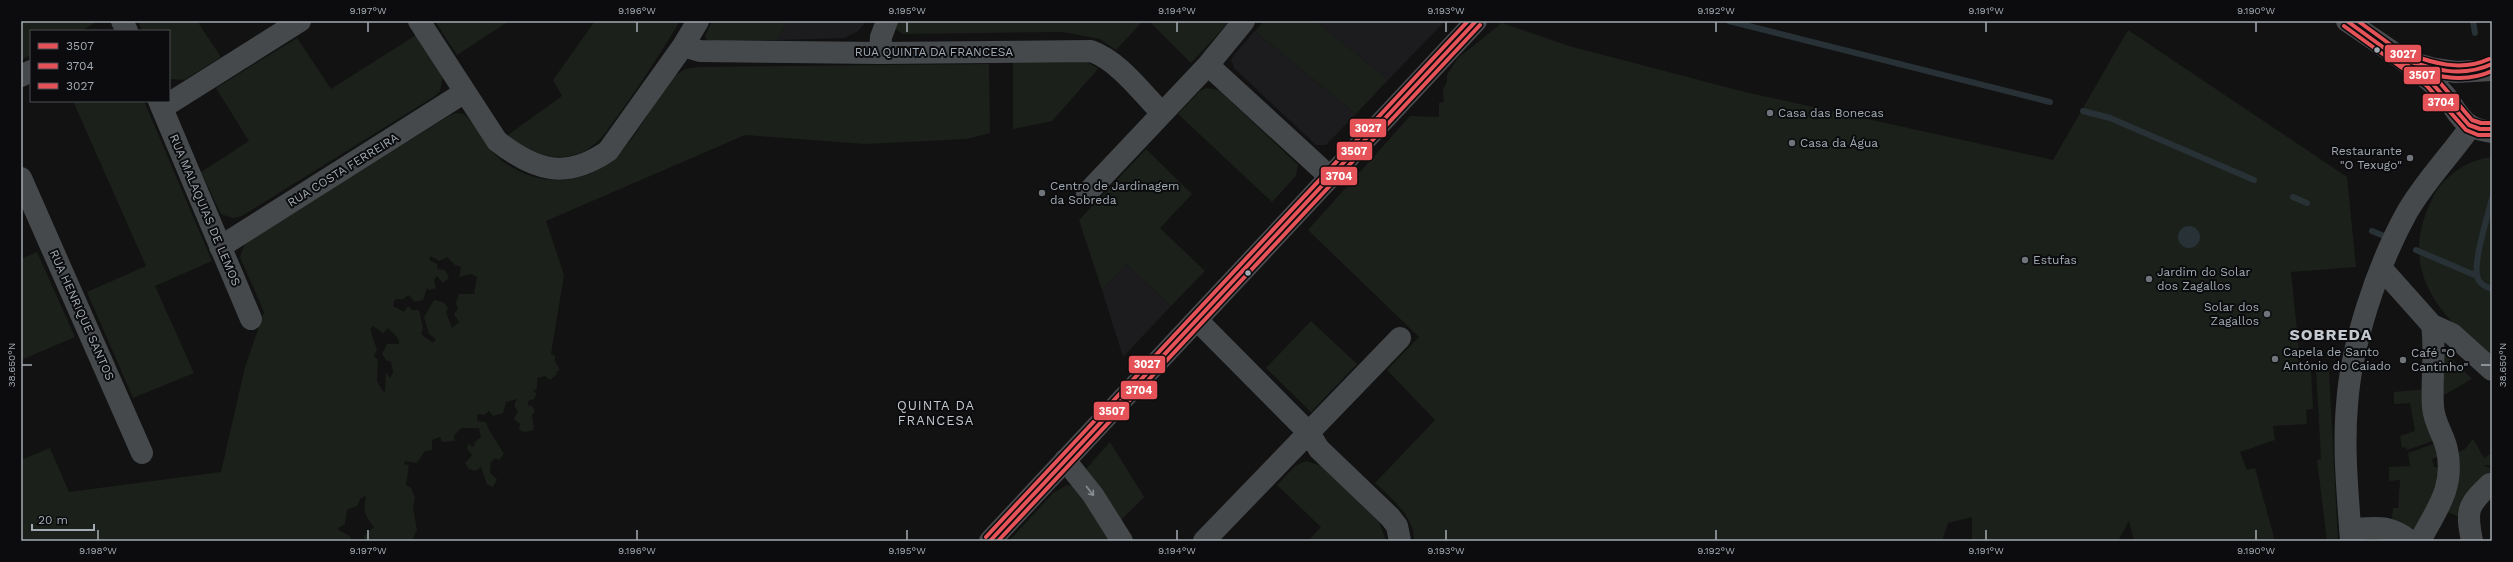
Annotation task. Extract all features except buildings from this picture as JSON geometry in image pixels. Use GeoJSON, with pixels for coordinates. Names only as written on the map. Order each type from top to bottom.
{"type":"FeatureCollection","features":[{"type":"Feature","properties":{"kind":"main road"},"geometry":{"type":"LineString","coordinates":[[990,541],[1197,320],[1329,176],[1476,21]]}},
{"type":"Feature","properties":{"kind":"main road"},"geometry":{"type":"LineString","coordinates":[[2347,21],[2404,60],[2479,126]]}},
{"type":"Feature","properties":{"kind":"main road"},"geometry":{"type":"LineString","coordinates":[[2404,60],[2435,69],[2485,69]]}},
{"type":"Feature","properties":{"kind":"main road"},"geometry":{"type":"LineString","coordinates":[[2479,126],[2456,94],[2465,77],[2485,69]]}},
{"type":"Feature","properties":{"kind":"street"},"geometry":{"type":"LineString","coordinates":[[170,99],[300,21]]}},
{"type":"Feature","properties":{"kind":"street"},"geometry":{"type":"LineString","coordinates":[[419,21],[497,141],[515,156],[533,164],[552,169],[574,169],[593,162],[608,151],[677,54],[698,21]]}},
{"type":"Feature","properties":{"kind":"street"},"geometry":{"type":"LineString","coordinates":[[880,53],[881,38],[887,21]]}},
{"type":"Feature","properties":{"kind":"street"},"geometry":{"type":"LineString","coordinates":[[1087,193],[1208,65],[1244,21]]}},
{"type":"Feature","properties":{"kind":"street","name":"RUA QUINTA DA FRANCESA"},"geometry":{"type":"LineString","coordinates":[[677,54],[700,51],[880,53],[1091,50],[1100,54],[1114,64],[1162,113]]}},
{"type":"Feature","properties":{"kind":"street"},"geometry":{"type":"LineString","coordinates":[[1208,65],[1329,176]]}},
{"type":"Feature","properties":{"kind":"street"},"geometry":{"type":"LineString","coordinates":[[21,76],[30,72]]}},
{"type":"Feature","properties":{"kind":"street","name":"RUA COSTA FERREIRA"},"geometry":{"type":"LineString","coordinates":[[220,247],[465,92]]}},
{"type":"Feature","properties":{"kind":"street","name":"RUA MALAQUIAS DE LEMOS"},"geometry":{"type":"LineString","coordinates":[[161,104],[251,319]]}},
{"type":"Feature","properties":{"kind":"street"},"geometry":{"type":"LineString","coordinates":[[2410,541],[2397,531],[2386,528],[2351,535],[2345,440],[2347,403],[2358,337],[2382,269],[2406,214],[2479,126]]}},
{"type":"Feature","properties":{"kind":"street","name":"RUA HENRIQUE SANTOS"},"geometry":{"type":"LineString","coordinates":[[21,178],[142,453]]}},
{"type":"Feature","properties":{"kind":"street"},"geometry":{"type":"LineString","coordinates":[[2382,269],[2432,325],[2452,334],[2492,370]]}},
{"type":"Feature","properties":{"kind":"street"},"geometry":{"type":"LineString","coordinates":[[1197,320],[1309,433],[1319,450],[1390,517],[1397,526],[1400,541]]}},
{"type":"Feature","properties":{"kind":"street"},"geometry":{"type":"LineString","coordinates":[[2420,541],[2446,494],[2448,464],[2447,450],[2436,424],[2433,409],[2432,351],[2435,340],[2432,325]]}},
{"type":"Feature","properties":{"kind":"street"},"geometry":{"type":"LineString","coordinates":[[1204,541],[1400,338]]}},
{"type":"Feature","properties":{"kind":"street"},"geometry":{"type":"LineString","coordinates":[[1065,460],[1093,494],[1122,541]]}},
{"type":"Feature","properties":{"kind":"street"},"geometry":{"type":"LineString","coordinates":[[2472,541],[2468,519],[2469,507],[2490,484]]}},
{"type":"Feature","properties":{"kind":"shaded area"},"geometry":{"type":"Polygon","coordinates":[[[21,21],[97,21],[84,30],[30,30],[30,56],[21,60],[21,21]]]}},
{"type":"Feature","properties":{"kind":"shaded area"},"geometry":{"type":"Polygon","coordinates":[[[138,21],[197,21],[221,57],[184,80],[170,79],[170,30],[142,30],[138,21]]]}},
{"type":"Feature","properties":{"kind":"shaded area"},"geometry":{"type":"Polygon","coordinates":[[[435,21],[509,21],[457,55],[435,21]]]}},
{"type":"Feature","properties":{"kind":"shaded area"},"geometry":{"type":"Polygon","coordinates":[[[595,21],[680,21],[633,94],[596,143],[582,152],[571,156],[548,156],[537,153],[517,142],[508,135],[562,96],[553,80],[595,21]]]}},
{"type":"Feature","properties":{"kind":"shaded area"},"geometry":{"type":"Polygon","coordinates":[[[712,21],[789,21],[777,40],[712,41],[706,39],[705,36],[712,21]]]}},
{"type":"Feature","properties":{"kind":"shaded area"},"geometry":{"type":"Polygon","coordinates":[[[789,21],[867,21],[858,31],[845,38],[777,40],[789,21]]]}},
{"type":"Feature","properties":{"kind":"shaded area"},"geometry":{"type":"Polygon","coordinates":[[[895,21],[1143,21],[1116,50],[1100,39],[1063,32],[903,34],[895,29],[895,21]]]}},
{"type":"Feature","properties":{"kind":"shaded area"},"geometry":{"type":"Polygon","coordinates":[[[1149,21],[1230,21],[1191,63],[1149,21]]]}},
{"type":"Feature","properties":{"kind":"shaded area"},"geometry":{"type":"Polygon","coordinates":[[[1264,21],[1316,21],[1388,80],[1356,114],[1255,31],[1264,21]]]}},
{"type":"Feature","properties":{"kind":"shaded area"},"geometry":{"type":"Polygon","coordinates":[[[1316,21],[1445,21],[1388,80],[1316,21]]]}},
{"type":"Feature","properties":{"kind":"shaded area"},"geometry":{"type":"Polygon","coordinates":[[[1502,23],[1569,46],[1741,91],[2053,160],[2128,30],[2347,177],[2356,267],[2291,272],[2301,370],[2311,370],[2313,409],[2306,410],[2307,424],[2273,426],[2275,440],[2240,452],[2247,470],[2255,468],[2275,541],[2134,541],[2129,521],[2118,541],[1972,541],[1972,517],[1948,523],[1942,541],[1414,541],[1411,524],[1406,516],[1395,502],[1375,483],[1435,420],[1387,370],[1419,337],[1308,230],[1410,116],[1439,117],[1439,103],[1444,102],[1443,89],[1447,82],[1447,75],[1458,58],[1502,23]]]}},
{"type":"Feature","properties":{"kind":"shaded area"},"geometry":{"type":"Polygon","coordinates":[[[1255,31],[1356,114],[1326,145],[1316,145],[1234,68],[1231,60],[1255,31]]]}},
{"type":"Feature","properties":{"kind":"shaded area"},"geometry":{"type":"Polygon","coordinates":[[[416,35],[443,77],[440,91],[435,96],[242,216],[233,218],[221,214],[201,172],[249,141],[216,88],[297,38],[331,89],[416,35]]]}},
{"type":"Feature","properties":{"kind":"shaded area"},"geometry":{"type":"Polygon","coordinates":[[[1013,57],[1085,60],[1098,69],[1052,121],[1013,129],[1013,57]]]}},
{"type":"Feature","properties":{"kind":"shaded area"},"geometry":{"type":"Polygon","coordinates":[[[989,64],[990,133],[966,139],[865,144],[745,135],[546,221],[564,275],[551,354],[555,356],[555,361],[560,370],[556,372],[557,374],[550,380],[545,376],[537,378],[537,388],[533,392],[537,393],[534,399],[528,401],[528,405],[532,406],[535,411],[532,415],[534,430],[525,432],[519,430],[520,424],[514,419],[518,411],[514,406],[517,399],[506,402],[503,413],[493,416],[489,411],[484,415],[477,414],[477,421],[486,422],[489,430],[504,454],[499,460],[495,458],[491,462],[490,473],[497,479],[493,487],[487,484],[481,467],[475,471],[469,469],[465,463],[472,455],[467,448],[468,444],[474,447],[475,442],[481,437],[479,428],[461,428],[454,436],[455,441],[442,442],[440,437],[432,440],[432,450],[425,451],[417,463],[405,461],[404,464],[409,465],[406,485],[411,488],[415,497],[413,507],[417,530],[412,541],[365,541],[364,536],[374,527],[365,512],[366,496],[361,498],[357,506],[347,510],[345,524],[337,529],[350,536],[351,541],[21,541],[21,460],[50,448],[69,492],[221,472],[245,367],[264,312],[240,257],[245,243],[456,113],[464,114],[496,156],[516,170],[547,180],[564,180],[582,177],[597,171],[622,151],[642,125],[667,85],[678,73],[686,69],[699,67],[989,64]],[[431,256],[429,260],[437,264],[437,269],[445,270],[449,278],[443,283],[437,276],[434,280],[436,288],[429,290],[427,288],[423,300],[414,302],[409,295],[403,299],[395,299],[393,306],[404,312],[408,306],[412,310],[419,310],[423,328],[421,334],[433,343],[436,339],[429,334],[424,317],[434,300],[443,302],[448,308],[446,312],[452,328],[459,322],[454,314],[458,309],[456,303],[459,294],[474,294],[477,277],[471,274],[459,277],[461,267],[455,265],[447,257],[439,261],[431,256]],[[373,326],[370,329],[377,350],[374,356],[378,360],[377,381],[382,390],[385,392],[386,372],[390,378],[393,372],[391,362],[386,360],[382,354],[387,344],[399,344],[398,338],[388,328],[383,333],[373,326]]]}},
{"type":"Feature","properties":{"kind":"shaded area"},"geometry":{"type":"Polygon","coordinates":[[[1206,88],[1219,90],[1298,165],[1296,176],[1272,202],[1178,114],[1200,91],[1206,88]]]}},
{"type":"Feature","properties":{"kind":"shaded area"},"geometry":{"type":"Polygon","coordinates":[[[73,102],[144,102],[212,261],[155,286],[194,373],[133,398],[87,292],[146,266],[73,102]]]}},
{"type":"Feature","properties":{"kind":"shaded area"},"geometry":{"type":"Polygon","coordinates":[[[1146,149],[1192,194],[1160,228],[1205,271],[1171,306],[1126,264],[1102,290],[1079,220],[1146,149]]]}},
{"type":"Feature","properties":{"kind":"shaded area"},"geometry":{"type":"Polygon","coordinates":[[[2492,157],[2492,362],[2456,327],[2441,309],[2429,290],[2422,270],[2419,249],[2422,225],[2432,199],[2442,183],[2457,170],[2474,162],[2492,157]]]}},
{"type":"Feature","properties":{"kind":"shaded area"},"geometry":{"type":"Polygon","coordinates":[[[2189,226],[2197,229],[2200,237],[2197,245],[2189,248],[2181,245],[2178,237],[2181,229],[2189,226]]]}},
{"type":"Feature","properties":{"kind":"shaded area"},"geometry":{"type":"Polygon","coordinates":[[[37,252],[75,337],[21,360],[21,259],[37,252]]]}},
{"type":"Feature","properties":{"kind":"shaded area"},"geometry":{"type":"Polygon","coordinates":[[[1126,264],[1171,306],[1123,357],[1102,290],[1126,264]]]}},
{"type":"Feature","properties":{"kind":"shaded area"},"geometry":{"type":"Polygon","coordinates":[[[1311,321],[1357,364],[1311,412],[1266,368],[1311,321]]]}},
{"type":"Feature","properties":{"kind":"shaded area"},"geometry":{"type":"Polygon","coordinates":[[[2440,347],[2472,379],[2439,398],[2443,417],[2450,429],[2445,432],[2437,407],[2436,350],[2440,347]]]}},
{"type":"Feature","properties":{"kind":"shaded area"},"geometry":{"type":"Polygon","coordinates":[[[2316,369],[2325,369],[2329,372],[2338,541],[2327,541],[2317,460],[2321,459],[2316,369]]]}},
{"type":"Feature","properties":{"kind":"shaded area"},"geometry":{"type":"Polygon","coordinates":[[[2427,389],[2436,440],[2407,450],[2406,447],[2402,448],[2400,436],[2415,431],[2410,403],[2394,404],[2394,392],[2427,389]]]}},
{"type":"Feature","properties":{"kind":"shaded area"},"geometry":{"type":"Polygon","coordinates":[[[2473,439],[2484,458],[2492,453],[2492,465],[2483,465],[2492,469],[2492,480],[2463,518],[2442,510],[2455,454],[2465,449],[2473,439]]]}},
{"type":"Feature","properties":{"kind":"shaded area"},"geometry":{"type":"Polygon","coordinates":[[[1110,442],[1144,497],[1119,522],[1085,470],[1110,442]]]}},
{"type":"Feature","properties":{"kind":"shaded area"},"geometry":{"type":"Polygon","coordinates":[[[2436,443],[2440,456],[2432,459],[2434,467],[2443,468],[2418,535],[2392,519],[2393,508],[2398,508],[2400,480],[2389,481],[2389,467],[2410,466],[2408,453],[2436,443]]]}},
{"type":"Feature","properties":{"kind":"shaded area"},"geometry":{"type":"Polygon","coordinates":[[[1306,461],[1322,466],[1379,522],[1386,541],[1308,541],[1321,527],[1277,485],[1295,466],[1306,461]]]}},
{"type":"Feature","properties":{"kind":"shaded area"},"geometry":{"type":"Polygon","coordinates":[[[1067,485],[1074,486],[1115,541],[1009,541],[1053,493],[1067,485]]]}},
{"type":"Feature","properties":{"kind":"waterway"},"geometry":{"type":"LineString","coordinates":[[1729,21],[2050,102]]}},
{"type":"Feature","properties":{"kind":"waterway"},"geometry":{"type":"LineString","coordinates":[[2473,21],[2475,33]]}},
{"type":"Feature","properties":{"kind":"waterway"},"geometry":{"type":"LineString","coordinates":[[2083,111],[2110,118],[2254,180]]}},
{"type":"Feature","properties":{"kind":"waterway"},"geometry":{"type":"LineString","coordinates":[[2293,197],[2307,203]]}},
{"type":"Feature","properties":{"kind":"waterway"},"geometry":{"type":"LineString","coordinates":[[2492,198],[2479,248],[2477,268],[2477,275],[2480,282],[2484,286],[2492,289]]}},
{"type":"Feature","properties":{"kind":"waterway"},"geometry":{"type":"LineString","coordinates":[[2372,231],[2384,236]]}},
{"type":"Feature","properties":{"kind":"waterway"},"geometry":{"type":"LineString","coordinates":[[2416,250],[2477,276]]}},
{"type":"Feature","properties":{"kind":"transit line","name":"3027"},"geometry":{"type":"LineString","coordinates":[[986,537],[1468,21]]}},
{"type":"Feature","properties":{"kind":"transit line","name":"3507"},"geometry":{"type":"LineString","coordinates":[[990,541],[1476,21]]}},
{"type":"Feature","properties":{"kind":"transit line","name":"3507"},"geometry":{"type":"LineString","coordinates":[[2347,21],[2431,82],[2469,125],[2480,129],[2492,129]]}},
{"type":"Feature","properties":{"kind":"transit line","name":"3027"},"geometry":{"type":"LineString","coordinates":[[2358,21],[2435,77],[2472,120],[2481,123],[2491,123]]}},
{"type":"Feature","properties":{"kind":"transit line","name":"3704"},"geometry":{"type":"LineString","coordinates":[[998,541],[1480,25]]}},
{"type":"Feature","properties":{"kind":"transit line","name":"3704"},"geometry":{"type":"LineString","coordinates":[[2344,26],[2427,86],[2466,130],[2478,135],[2492,135]]}},
{"type":"Feature","properties":{"kind":"transit line","name":"3027"},"geometry":{"type":"LineString","coordinates":[[2405,53],[2447,65],[2468,65],[2489,59]]}},
{"type":"Feature","properties":{"kind":"transit line","name":"3507"},"geometry":{"type":"LineString","coordinates":[[2403,59],[2448,71],[2470,71],[2492,64]]}},
{"type":"Feature","properties":{"kind":"transit line","name":"3704"},"geometry":{"type":"LineString","coordinates":[[2401,65],[2435,75],[2458,78],[2481,75],[2492,71]]}},
{"type":"Feature","properties":{"kind":"place","name":"Casa das Bonecas"},"geometry":{"type":"Point","coordinates":[1770,113]}},
{"type":"Feature","properties":{"kind":"place","name":"Casa da Água"},"geometry":{"type":"Point","coordinates":[1792,143]}},
{"type":"Feature","properties":{"kind":"place","name":"Restaurante \"O Texugo\""},"geometry":{"type":"Point","coordinates":[2410,158]}},
{"type":"Feature","properties":{"kind":"place","name":"Centro de Jardinagem da Sobreda"},"geometry":{"type":"Point","coordinates":[1042,193]}},
{"type":"Feature","properties":{"kind":"place","name":"Estufas"},"geometry":{"type":"Point","coordinates":[2025,260]}},
{"type":"Feature","properties":{"kind":"place","name":"Jardim do Solar dos Zagallos"},"geometry":{"type":"Point","coordinates":[2149,279]}},
{"type":"Feature","properties":{"kind":"place","name":"Solar dos Zagallos"},"geometry":{"type":"Point","coordinates":[2267,314]}},
{"type":"Feature","properties":{"kind":"place","name":"Capela de Santo António do Caiado"},"geometry":{"type":"Point","coordinates":[2275,359]}},
{"type":"Feature","properties":{"kind":"place","name":"Café \"O Cantinho\""},"geometry":{"type":"Point","coordinates":[2403,360]}},
{"type":"Feature","properties":{"kind":"district","name":"SOBREDA"},"geometry":{"type":"Point","coordinates":[2331,334]}},
{"type":"Feature","properties":{"kind":"district","name":"QUINTA DA FRANCESA"},"geometry":{"type":"Point","coordinates":[936,412]}}]}
